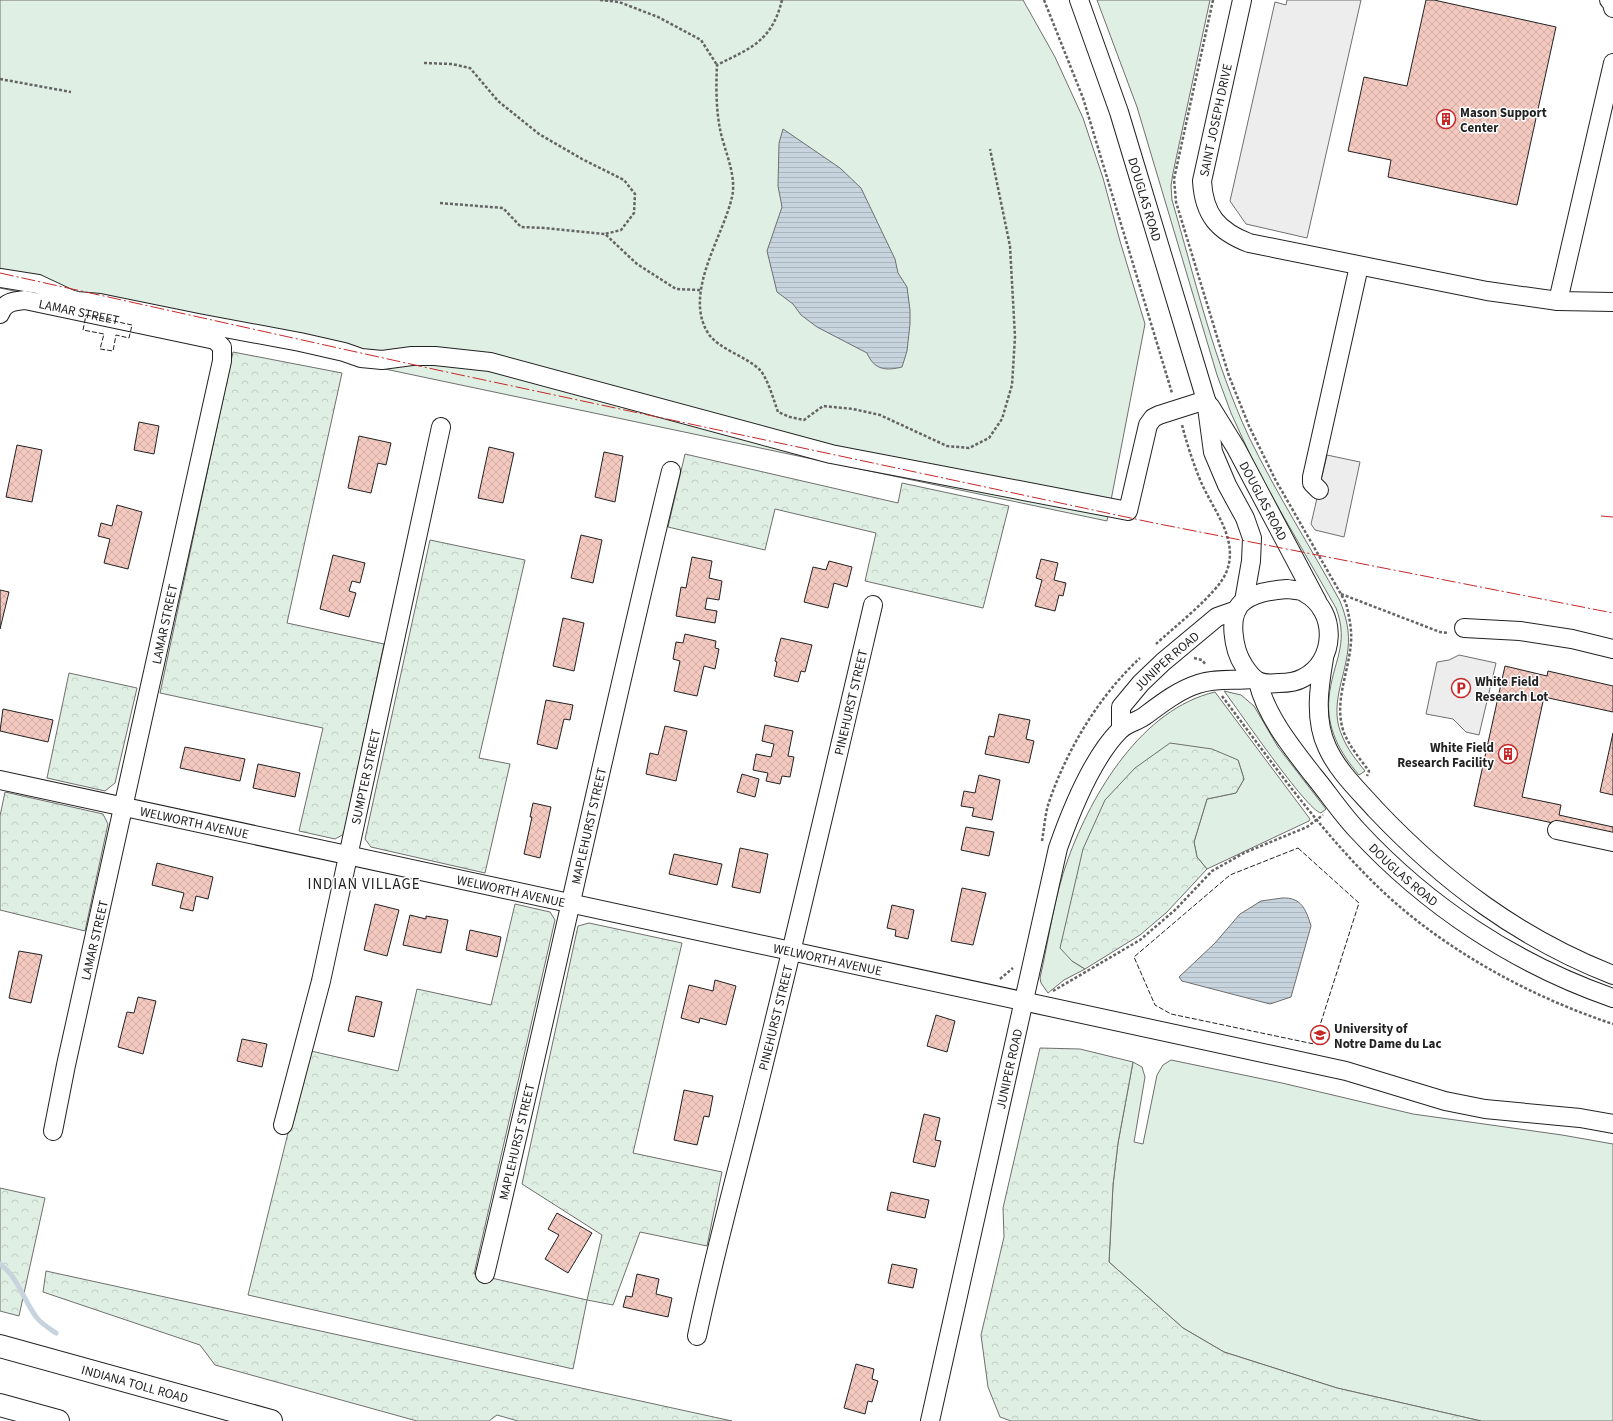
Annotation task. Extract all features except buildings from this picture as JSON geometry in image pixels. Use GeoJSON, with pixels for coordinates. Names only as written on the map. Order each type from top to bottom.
{"type":"FeatureCollection","features":[{"type":"Feature","properties":{"kind":"highway","name":"INDIANA TOLL ROAD"},"geometry":{"type":"LineString","coordinates":[[0,1346],[271,1421]]}},
{"type":"Feature","properties":{"kind":"highway"},"geometry":{"type":"LineString","coordinates":[[0,1405],[58,1421]]}},
{"type":"Feature","properties":{"kind":"street","name":"DOUGLAS ROAD"},"geometry":{"type":"LineString","coordinates":[[1079,0],[1119,112],[1206,400],[1213,452],[1227,485],[1245,518],[1252,538],[1251,560],[1240,606]]}},
{"type":"Feature","properties":{"kind":"street","name":"SAINT JOSEPH DRIVE"},"geometry":{"type":"LineString","coordinates":[[1242,0],[1202,181],[1204,202],[1222,230],[1234,238],[1249,243],[1487,291],[1558,301],[1613,302]]}},
{"type":"Feature","properties":{"kind":"street"},"geometry":{"type":"LineString","coordinates":[[1609,0],[1612,3],[1613,8]]}},
{"type":"Feature","properties":{"kind":"street"},"geometry":{"type":"LineString","coordinates":[[1558,301],[1613,63]]}},
{"type":"Feature","properties":{"kind":"street"},"geometry":{"type":"LineString","coordinates":[[1319,490],[1312,483],[1312,477],[1358,266]]}},
{"type":"Feature","properties":{"kind":"street"},"geometry":{"type":"LineString","coordinates":[[0,278],[38,284],[77,301],[100,302],[198,323],[300,342],[344,352],[362,358],[382,360],[412,356],[435,356],[490,362],[831,454],[1128,511],[1148,426],[1153,418],[1206,400]]}},
{"type":"Feature","properties":{"kind":"street","name":"LAMAR STREET"},"geometry":{"type":"LineString","coordinates":[[0,314],[2,308],[12,301],[25,300],[215,340],[222,347],[222,361],[66,1065],[53,1131]]}},
{"type":"Feature","properties":{"kind":"street","name":"DOUGLAS ROAD"},"geometry":{"type":"LineString","coordinates":[[1206,400],[1236,448],[1318,604]]}},
{"type":"Feature","properties":{"kind":"street","name":"SUMPTER STREET"},"geometry":{"type":"LineString","coordinates":[[283,1125],[322,981],[442,427]]}},
{"type":"Feature","properties":{"kind":"street","name":"MAPLEHURST STREET"},"geometry":{"type":"LineString","coordinates":[[485,1274],[542,1034],[625,660],[671,471]]}},
{"type":"Feature","properties":{"kind":"street"},"geometry":{"type":"LineString","coordinates":[[1287,589],[1305,592],[1318,604],[1326,616],[1329,630],[1329,644],[1324,658],[1315,669],[1303,678],[1289,682],[1276,684],[1255,680],[1238,657],[1233,641],[1240,606],[1267,591],[1287,589]]}},
{"type":"Feature","properties":{"kind":"street","name":"PINEHURST STREET"},"geometry":{"type":"LineString","coordinates":[[697,1336],[708,1283],[742,1154],[873,605]]}},
{"type":"Feature","properties":{"kind":"street","name":"JUNIPER ROAD"},"geometry":{"type":"LineString","coordinates":[[1121,729],[1121,707],[1141,683],[1163,662],[1217,617],[1240,606]]}},
{"type":"Feature","properties":{"kind":"street"},"geometry":{"type":"LineString","coordinates":[[1464,628],[1520,631],[1572,639],[1613,649]]}},
{"type":"Feature","properties":{"kind":"street","name":"DOUGLAS ROAD"},"geometry":{"type":"LineString","coordinates":[[1324,658],[1318,705],[1321,727],[1327,747],[1336,764],[1363,795],[1430,863],[1471,896],[1538,941],[1576,960],[1613,975]]}},
{"type":"Feature","properties":{"kind":"street","name":"DOUGLAS ROAD"},"geometry":{"type":"LineString","coordinates":[[1255,680],[1261,696],[1272,715],[1308,768],[1356,829],[1416,888],[1481,935],[1526,961],[1577,985],[1613,998]]}},
{"type":"Feature","properties":{"kind":"street","name":"JUNIPER ROAD"},"geometry":{"type":"LineString","coordinates":[[930,1421],[1058,848],[1070,813],[1096,763],[1121,729],[1142,718],[1168,698],[1198,684],[1214,681],[1255,680]]}},
{"type":"Feature","properties":{"kind":"street","name":"WELWORTH AVENUE"},"geometry":{"type":"LineString","coordinates":[[0,780],[1346,1071],[1445,1101],[1485,1109],[1580,1118],[1613,1124]]}},
{"type":"Feature","properties":{"kind":"street"},"geometry":{"type":"LineString","coordinates":[[1556,830],[1613,842]]}},
{"type":"Feature","properties":{"kind":"path"},"geometry":{"type":"LineString","coordinates":[[600,0],[619,2],[658,17],[701,40],[717,65],[720,129],[731,164],[732,196],[700,290],[700,310],[708,334],[717,342],[744,357],[761,371],[778,412],[790,417],[804,420],[824,406],[853,409],[880,415],[947,446],[969,448],[989,438],[1002,419],[1012,385],[1015,337],[1011,254],[990,149]]}},
{"type":"Feature","properties":{"kind":"path"},"geometry":{"type":"LineString","coordinates":[[717,65],[758,42],[771,30],[782,0]]}},
{"type":"Feature","properties":{"kind":"path"},"geometry":{"type":"LineString","coordinates":[[1044,0],[1083,98],[1192,460],[1211,503],[1226,530],[1229,558],[1226,573],[1214,590],[1165,635]]}},
{"type":"Feature","properties":{"kind":"path"},"geometry":{"type":"LineString","coordinates":[[1213,0],[1174,179],[1176,202],[1229,376],[1249,426],[1275,479],[1341,594],[1349,615],[1352,642],[1341,696],[1341,722],[1350,745],[1367,768]]}},
{"type":"Feature","properties":{"kind":"path"},"geometry":{"type":"LineString","coordinates":[[424,64],[452,64],[470,68],[498,101],[539,134],[582,159],[624,180],[635,194],[634,213],[621,230],[605,234],[521,227],[503,208],[440,203]]}},
{"type":"Feature","properties":{"kind":"path"},"geometry":{"type":"LineString","coordinates":[[0,79],[71,92]]}},
{"type":"Feature","properties":{"kind":"path"},"geometry":{"type":"LineString","coordinates":[[605,234],[637,264],[676,289],[700,290]]}},
{"type":"Feature","properties":{"kind":"path"},"geometry":{"type":"LineString","coordinates":[[1341,594],[1440,632],[1454,633],[1464,628]]}},
{"type":"Feature","properties":{"kind":"path"},"geometry":{"type":"LineString","coordinates":[[1187,657],[1202,660],[1208,667]]}},
{"type":"Feature","properties":{"kind":"path"},"geometry":{"type":"LineString","coordinates":[[1048,1006],[1051,993],[1140,940],[1175,910],[1212,871],[1244,854],[1307,827],[1327,812]]}},
{"type":"Feature","properties":{"kind":"green space"},"geometry":{"type":"Polygon","coordinates":[[[0,0],[1023,0],[1055,57],[1083,118],[1103,178],[1145,324],[1107,521],[0,288],[0,0]]]}},
{"type":"Feature","properties":{"kind":"green space"},"geometry":{"type":"Polygon","coordinates":[[[1097,0],[1210,0],[1173,173],[1171,186],[1172,200],[1215,350],[1237,409],[1259,458],[1340,601],[1344,612],[1348,630],[1348,649],[1337,704],[1337,715],[1339,727],[1345,742],[1365,771],[1359,775],[1340,749],[1332,730],[1330,720],[1329,698],[1341,644],[1340,621],[1336,608],[1258,472],[1231,413],[1217,375],[1137,107],[1097,0]]]}},
{"type":"Feature","properties":{"kind":"green space"},"geometry":{"type":"Polygon","coordinates":[[[233,352],[342,373],[287,623],[384,644],[344,834],[335,839],[299,831],[323,728],[160,693],[233,352]]]}},
{"type":"Feature","properties":{"kind":"green space"},"geometry":{"type":"Polygon","coordinates":[[[685,454],[898,503],[902,483],[1009,506],[983,608],[865,581],[876,533],[775,509],[765,550],[668,527],[685,454]]]}},
{"type":"Feature","properties":{"kind":"green space"},"geometry":{"type":"Polygon","coordinates":[[[430,540],[525,560],[479,758],[510,764],[485,873],[371,847],[365,839],[430,540]]]}},
{"type":"Feature","properties":{"kind":"green space"},"geometry":{"type":"Polygon","coordinates":[[[69,673],[137,688],[115,783],[105,791],[47,778],[69,673]]]}},
{"type":"Feature","properties":{"kind":"green space"},"geometry":{"type":"Polygon","coordinates":[[[1224,691],[1241,695],[1254,706],[1278,747],[1326,809],[1321,813],[1313,808],[1272,758],[1224,691]]]}},
{"type":"Feature","properties":{"kind":"green space"},"geometry":{"type":"Polygon","coordinates":[[[1215,692],[1310,819],[1309,821],[1207,869],[1197,857],[1194,842],[1207,799],[1236,793],[1244,779],[1238,760],[1072,961],[1085,969],[1064,980],[1048,993],[1041,983],[1040,978],[1055,903],[1068,859],[1091,807],[1123,757],[1143,735],[1165,716],[1189,701],[1215,692]]]}},
{"type":"Feature","properties":{"kind":"green space"},"geometry":{"type":"Polygon","coordinates":[[[1170,743],[1212,749],[1238,760],[1244,779],[1236,793],[1207,799],[1194,842],[1197,857],[1207,869],[1167,912],[1140,935],[1085,969],[1072,961],[1060,948],[1083,849],[1105,800],[1135,768],[1170,743]]]}},
{"type":"Feature","properties":{"kind":"green space"},"geometry":{"type":"Polygon","coordinates":[[[5,792],[103,814],[108,824],[85,931],[0,910],[0,816],[5,792]]]}},
{"type":"Feature","properties":{"kind":"green space"},"geometry":{"type":"Polygon","coordinates":[[[515,904],[550,912],[555,920],[474,1274],[587,1300],[573,1369],[248,1295],[288,1133],[311,1051],[398,1071],[417,989],[491,1005],[515,904]]]}},
{"type":"Feature","properties":{"kind":"green space"},"geometry":{"type":"Polygon","coordinates":[[[589,923],[682,943],[633,1153],[722,1172],[707,1246],[640,1232],[613,1305],[587,1300],[602,1235],[522,1184],[578,926],[589,923]]]}},
{"type":"Feature","properties":{"kind":"green space"},"geometry":{"type":"Polygon","coordinates":[[[1040,1048],[1080,1049],[1133,1062],[1118,1143],[1113,1185],[1109,1262],[1183,1328],[1224,1352],[1337,1388],[1481,1421],[1011,1421],[1000,1417],[988,1387],[981,1335],[1004,1237],[1003,1208],[1040,1048]]]}},
{"type":"Feature","properties":{"kind":"green space"},"geometry":{"type":"Polygon","coordinates":[[[1171,1060],[1282,1083],[1413,1114],[1562,1135],[1613,1144],[1613,1421],[1481,1421],[1337,1388],[1224,1352],[1183,1328],[1109,1262],[1113,1185],[1118,1143],[1133,1062],[1142,1067],[1145,1077],[1134,1142],[1143,1144],[1157,1075],[1163,1065],[1171,1060]]]}},
{"type":"Feature","properties":{"kind":"green space"},"geometry":{"type":"Polygon","coordinates":[[[0,1188],[45,1198],[19,1316],[0,1311],[0,1188]]]}},
{"type":"Feature","properties":{"kind":"green space"},"geometry":{"type":"Polygon","coordinates":[[[46,1271],[732,1421],[518,1421],[497,1415],[489,1421],[417,1421],[215,1365],[200,1345],[43,1292],[46,1271]]]}},
{"type":"Feature","properties":{"kind":"shaded area"},"geometry":{"type":"Polygon","coordinates":[[[1287,0],[1361,0],[1307,238],[1246,224],[1230,201],[1275,2],[1286,5],[1287,0]]]}},
{"type":"Feature","properties":{"kind":"shaded area"},"geometry":{"type":"Polygon","coordinates":[[[783,129],[840,168],[861,188],[895,259],[898,273],[907,287],[910,324],[907,351],[902,367],[886,369],[877,366],[873,363],[867,353],[817,327],[801,315],[793,304],[777,292],[767,251],[782,207],[778,186],[779,143],[783,129]]]}},
{"type":"Feature","properties":{"kind":"shaded area"},"geometry":{"type":"Polygon","coordinates":[[[1327,455],[1360,462],[1344,537],[1315,530],[1311,524],[1327,455]]]}},
{"type":"Feature","properties":{"kind":"shaded area","name":"White Field Research Lot"},"geometry":{"type":"Polygon","coordinates":[[[1459,655],[1496,663],[1479,735],[1466,732],[1453,719],[1426,714],[1437,662],[1449,660],[1459,655]]]}},
{"type":"Feature","properties":{"kind":"shaded area"},"geometry":{"type":"Polygon","coordinates":[[[1282,898],[1294,900],[1302,905],[1311,926],[1291,997],[1270,1004],[1182,981],[1179,977],[1215,943],[1240,914],[1261,901],[1282,898]]]}},
{"type":"Feature","properties":{"kind":"waterway"},"geometry":{"type":"LineString","coordinates":[[0,1264],[12,1276],[37,1318],[56,1333]]}},
{"type":"Feature","properties":{"kind":"fence"},"geometry":{"type":"LineString","coordinates":[[86,315],[132,325],[129,338],[116,335],[113,351],[100,349],[104,334],[83,330],[86,315]]}},
{"type":"Feature","properties":{"kind":"fence"},"geometry":{"type":"LineString","coordinates":[[1298,848],[1359,903],[1314,1044],[1171,1014],[1155,1005],[1134,957],[1230,875],[1298,848]]}},
{"type":"Feature","properties":{"kind":"power"},"geometry":{"type":"LineString","coordinates":[[0,273],[442,371],[1154,523],[1613,613]]}},
{"type":"Feature","properties":{"kind":"power"},"geometry":{"type":"LineString","coordinates":[[1601,516],[1613,517]]}},
{"type":"Feature","properties":{"kind":"place","name":"Mason Support Center"},"geometry":{"type":"Point","coordinates":[1446,119]}},
{"type":"Feature","properties":{"kind":"place","name":"White Field Research Lot"},"geometry":{"type":"Point","coordinates":[1461,688]}},
{"type":"Feature","properties":{"kind":"place","name":"White Field Research Facility"},"geometry":{"type":"Point","coordinates":[1508,754]}},
{"type":"Feature","properties":{"kind":"place","name":"University of Notre Dame du Lac"},"geometry":{"type":"Point","coordinates":[1320,1035]}},
{"type":"Feature","properties":{"kind":"district","name":"INDIAN VILLAGE"},"geometry":{"type":"Point","coordinates":[364,884]}}]}
